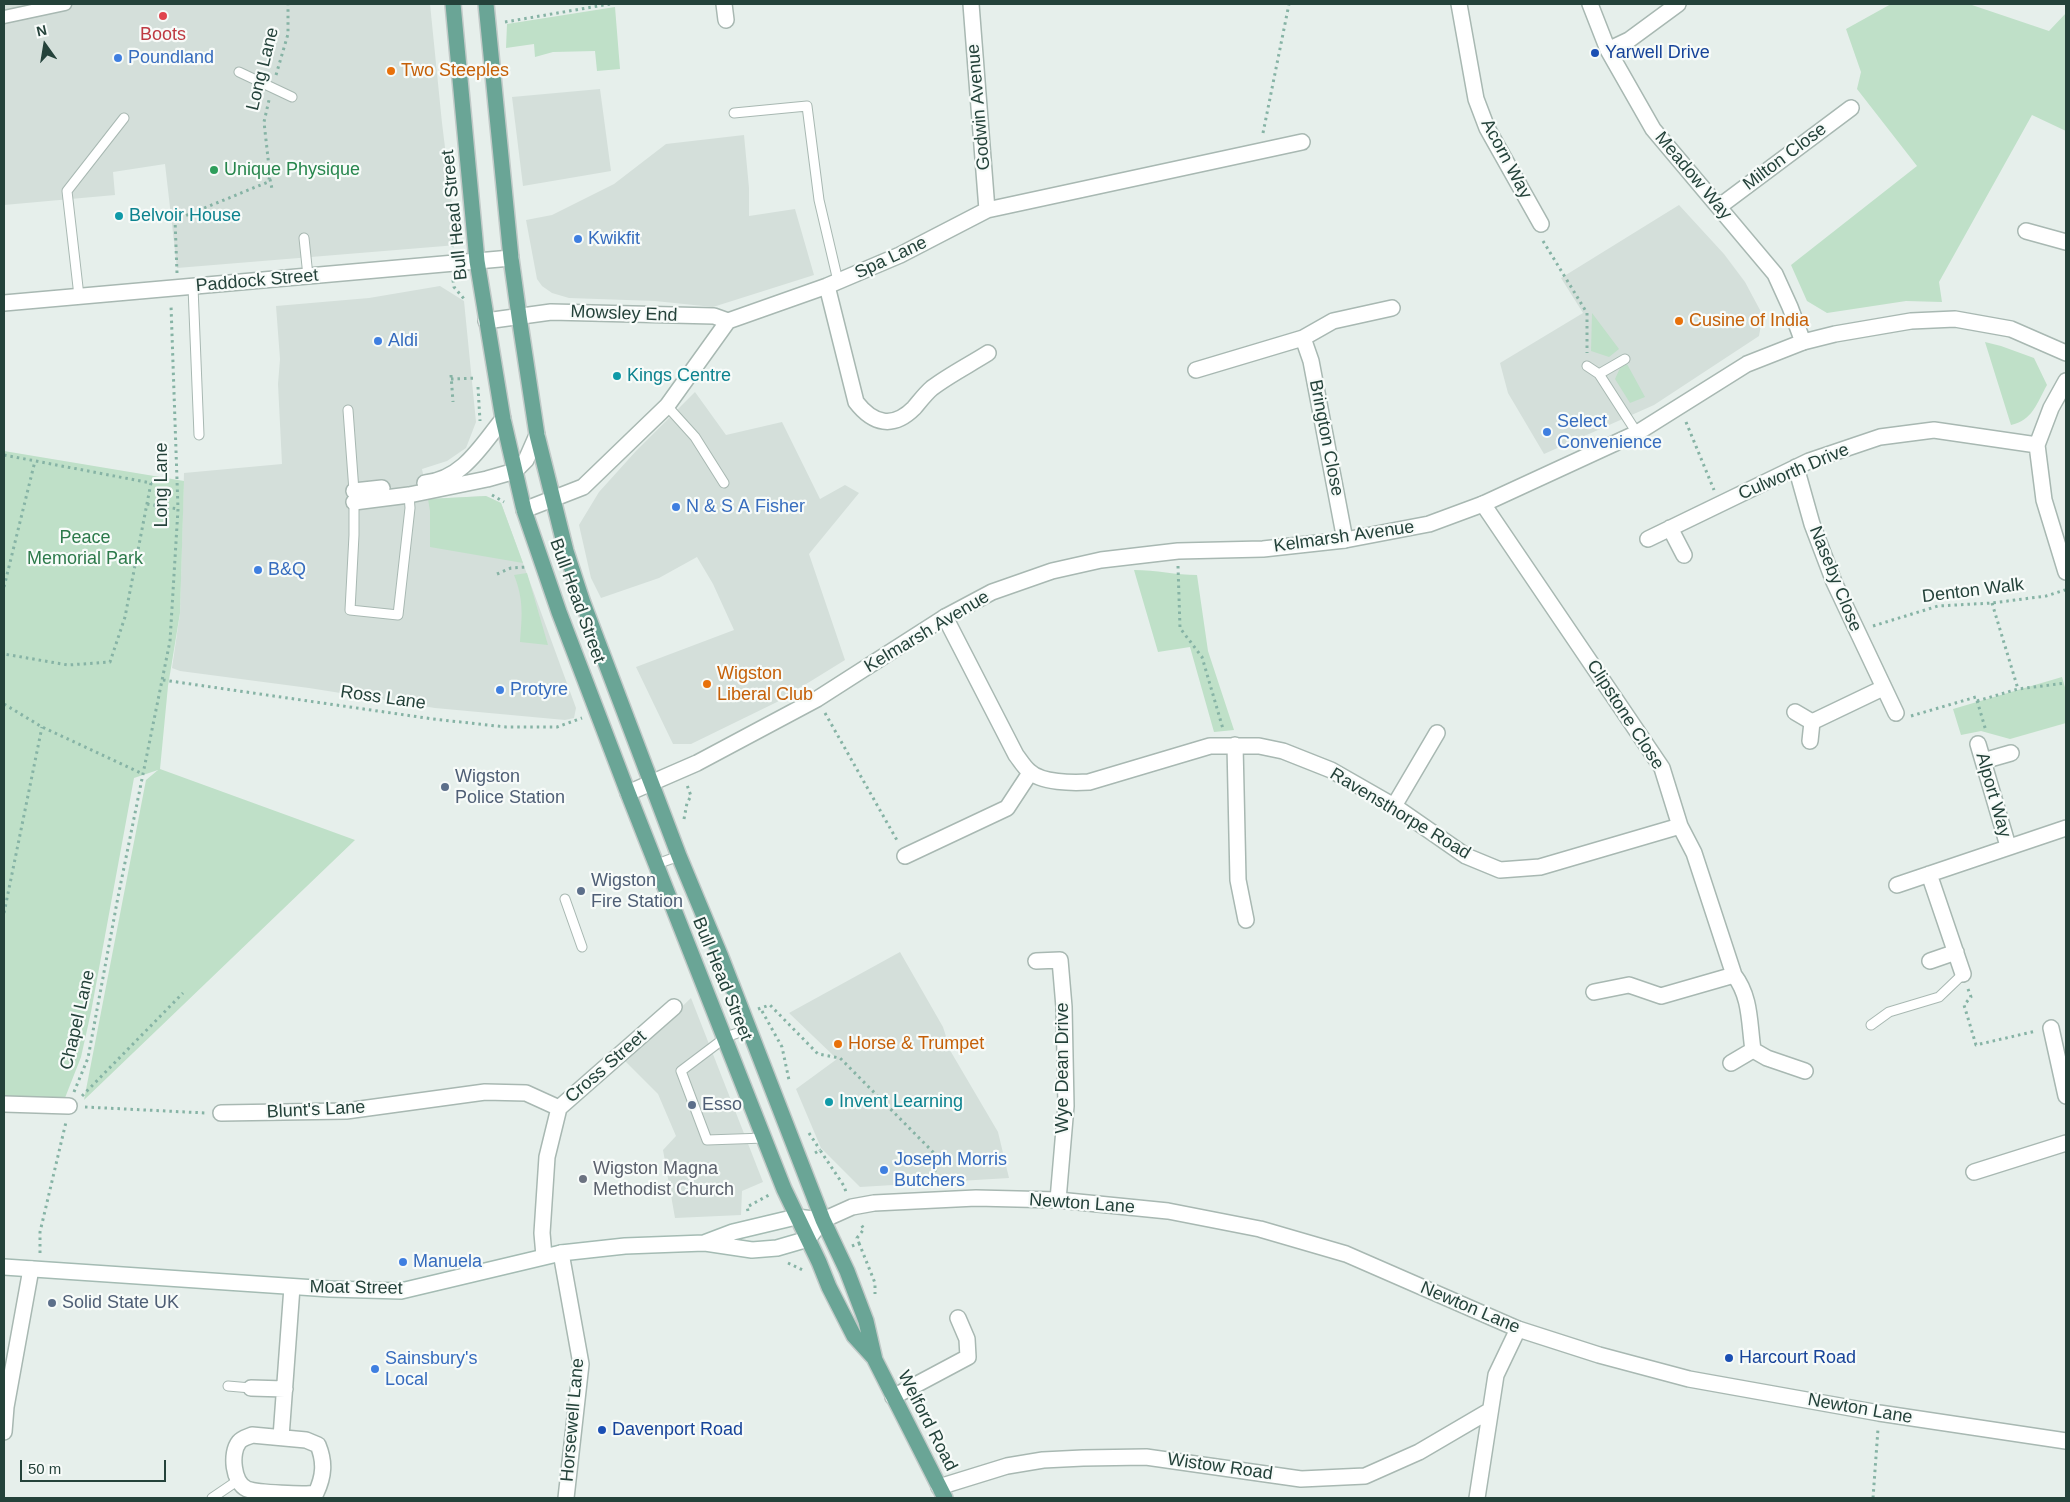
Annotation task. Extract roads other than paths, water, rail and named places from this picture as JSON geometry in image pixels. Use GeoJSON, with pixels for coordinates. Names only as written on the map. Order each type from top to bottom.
{"type":"FeatureCollection","features":[{"type":"Feature","properties":{"kind":"main road","name":"Bull Head Street"},"geometry":{"type":"LineString","coordinates":[[453,4],[477,261],[503,419],[524,510],[559,612],[597,712],[796,1216]]}},
{"type":"Feature","properties":{"kind":"main road","name":"Bull Head Street"},"geometry":{"type":"LineString","coordinates":[[486,4],[511,258],[519,316],[537,435],[566,551],[583,603],[679,856],[743,1013],[823,1220]]}},
{"type":"Feature","properties":{"kind":"main road","name":"Welford Road"},"geometry":{"type":"LineString","coordinates":[[796,1216],[854,1336],[875,1360]]}},
{"type":"Feature","properties":{"kind":"main road","name":"Welford Road"},"geometry":{"type":"LineString","coordinates":[[823,1220],[847,1271],[866,1321],[875,1360],[942,1492]]}},
{"type":"Feature","properties":{"kind":"street"},"geometry":{"type":"LineString","coordinates":[[4,17],[65,4]]}},
{"type":"Feature","properties":{"kind":"street"},"geometry":{"type":"LineString","coordinates":[[724,4],[726,20]]}},
{"type":"Feature","properties":{"kind":"street","name":"Godwin Avenue"},"geometry":{"type":"LineString","coordinates":[[970,4],[987,210]]}},
{"type":"Feature","properties":{"kind":"street","name":"Acorn Way"},"geometry":{"type":"LineString","coordinates":[[1459,4],[1476,99],[1487,128],[1541,224]]}},
{"type":"Feature","properties":{"kind":"street","name":"Meadow Way"},"geometry":{"type":"LineString","coordinates":[[1590,4],[1608,50],[1653,129],[1720,206],[1775,274],[1790,306],[1802,342]]}},
{"type":"Feature","properties":{"kind":"street"},"geometry":{"type":"LineString","coordinates":[[1608,50],[1629,40],[1678,4]]}},
{"type":"Feature","properties":{"kind":"street","name":"Milton Close"},"geometry":{"type":"LineString","coordinates":[[1720,206],[1851,108]]}},
{"type":"Feature","properties":{"kind":"street","name":"Spa Lane"},"geometry":{"type":"LineString","coordinates":[[728,321],[832,284],[900,255],[987,210],[1302,142]]}},
{"type":"Feature","properties":{"kind":"street"},"geometry":{"type":"LineString","coordinates":[[2026,231],[2066,242]]}},
{"type":"Feature","properties":{"kind":"street","name":"Paddock Street"},"geometry":{"type":"LineString","coordinates":[[4,303],[511,258]]}},
{"type":"Feature","properties":{"kind":"street"},"geometry":{"type":"LineString","coordinates":[[832,284],[856,402],[865,414],[877,421],[891,421],[903,416],[932,388],[988,353]]}},
{"type":"Feature","properties":{"kind":"street"},"geometry":{"type":"LineString","coordinates":[[1196,370],[1303,338],[1333,321],[1392,308]]}},
{"type":"Feature","properties":{"kind":"street","name":"Mowsley End"},"geometry":{"type":"LineString","coordinates":[[486,320],[551,312],[714,316],[728,321]]}},
{"type":"Feature","properties":{"kind":"street","name":"Kelmarsh Avenue"},"geometry":{"type":"LineString","coordinates":[[628,792],[696,763],[817,700],[945,617],[992,592],[1052,572],[1101,560],[1178,551],[1264,549],[1346,540],[1429,524],[1483,504],[1637,433],[1680,408],[1747,364],[1802,342],[1835,334],[1911,321],[1955,319],[2011,329],[2066,353]]}},
{"type":"Feature","properties":{"kind":"street"},"geometry":{"type":"LineString","coordinates":[[524,510],[582,487],[667,406],[728,321]]}},
{"type":"Feature","properties":{"kind":"street","name":"Brington Close"},"geometry":{"type":"LineString","coordinates":[[1303,338],[1311,361],[1346,540]]}},
{"type":"Feature","properties":{"kind":"street"},"geometry":{"type":"LineString","coordinates":[[2066,381],[2051,408],[2037,446],[2044,500],[2066,572]]}},
{"type":"Feature","properties":{"kind":"street"},"geometry":{"type":"LineString","coordinates":[[354,497],[435,482],[468,464],[503,419]]}},
{"type":"Feature","properties":{"kind":"street","name":"Culworth Drive"},"geometry":{"type":"LineString","coordinates":[[1648,539],[1796,467],[1880,437],[1934,430],[2037,446]]}},
{"type":"Feature","properties":{"kind":"street"},"geometry":{"type":"LineString","coordinates":[[354,497],[409,495],[515,472],[526,460],[537,435]]}},
{"type":"Feature","properties":{"kind":"street","name":"Naseby Close"},"geometry":{"type":"LineString","coordinates":[[1796,467],[1812,524],[1834,582],[1896,713]]}},
{"type":"Feature","properties":{"kind":"street","name":"Clipstone Close"},"geometry":{"type":"LineString","coordinates":[[1483,504],[1662,768],[1680,826],[1694,854],[1734,976],[1743,987],[1747,1000],[1753,1050]]}},
{"type":"Feature","properties":{"kind":"street"},"geometry":{"type":"LineString","coordinates":[[1670,528],[1684,555]]}},
{"type":"Feature","properties":{"kind":"street"},"geometry":{"type":"LineString","coordinates":[[905,856],[1007,808],[1030,773],[1016,755],[945,617]]}},
{"type":"Feature","properties":{"kind":"street"},"geometry":{"type":"LineString","coordinates":[[1812,722],[1883,688]]}},
{"type":"Feature","properties":{"kind":"street"},"geometry":{"type":"LineString","coordinates":[[1795,712],[1812,722]]}},
{"type":"Feature","properties":{"kind":"street"},"geometry":{"type":"LineString","coordinates":[[1810,741],[1812,722]]}},
{"type":"Feature","properties":{"kind":"street"},"geometry":{"type":"LineString","coordinates":[[1394,806],[1437,733]]}},
{"type":"Feature","properties":{"kind":"street","name":"Alport Way"},"geometry":{"type":"LineString","coordinates":[[1978,744],[2008,846]]}},
{"type":"Feature","properties":{"kind":"street"},"geometry":{"type":"LineString","coordinates":[[1235,745],[1238,880],[1246,920]]}},
{"type":"Feature","properties":{"kind":"street","name":"Ravensthorpe Road"},"geometry":{"type":"LineString","coordinates":[[1030,773],[1068,783],[1089,782],[1210,746],[1259,746],[1283,751],[1331,770],[1394,806],[1466,856],[1500,870],[1540,867],[1680,826]]}},
{"type":"Feature","properties":{"kind":"street"},"geometry":{"type":"LineString","coordinates":[[1983,761],[2011,753]]}},
{"type":"Feature","properties":{"kind":"street","name":"Alport Way"},"geometry":{"type":"LineString","coordinates":[[1897,885],[2066,828]]}},
{"type":"Feature","properties":{"kind":"street"},"geometry":{"type":"LineString","coordinates":[[1929,874],[1963,974]]}},
{"type":"Feature","properties":{"kind":"street"},"geometry":{"type":"LineString","coordinates":[[1930,961],[1956,952]]}},
{"type":"Feature","properties":{"kind":"street","name":"Wye Dean Drive"},"geometry":{"type":"LineString","coordinates":[[1036,961],[1060,960],[1064,1007],[1066,1106],[1058,1200]]}},
{"type":"Feature","properties":{"kind":"street"},"geometry":{"type":"LineString","coordinates":[[1594,992],[1630,986],[1661,996],[1734,976]]}},
{"type":"Feature","properties":{"kind":"street","name":"Cross Street"},"geometry":{"type":"LineString","coordinates":[[544,1256],[542,1232],[547,1157],[559,1108],[674,1007]]}},
{"type":"Feature","properties":{"kind":"street"},"geometry":{"type":"LineString","coordinates":[[2051,1028],[2066,1096]]}},
{"type":"Feature","properties":{"kind":"street"},"geometry":{"type":"LineString","coordinates":[[1731,1063],[1753,1050],[1767,1058],[1805,1071]]}},
{"type":"Feature","properties":{"kind":"street","name":"Blunt's Lane"},"geometry":{"type":"LineString","coordinates":[[221,1113],[346,1111],[485,1092],[526,1093],[559,1108]]}},
{"type":"Feature","properties":{"kind":"street"},"geometry":{"type":"LineString","coordinates":[[4,1104],[69,1106]]}},
{"type":"Feature","properties":{"kind":"street"},"geometry":{"type":"LineString","coordinates":[[1974,1172],[2066,1143]]}},
{"type":"Feature","properties":{"kind":"street","name":"Newton Lane"},"geometry":{"type":"LineString","coordinates":[[823,1220],[852,1207],[874,1203],[937,1199],[1058,1200],[1168,1211],[1260,1229],[1346,1254],[1518,1329],[1599,1355],[1688,1379],[1880,1413],[2066,1441]]}},
{"type":"Feature","properties":{"kind":"street","name":"Moat Street"},"geometry":{"type":"LineString","coordinates":[[704,1243],[733,1232],[796,1216],[823,1220]]}},
{"type":"Feature","properties":{"kind":"street"},"geometry":{"type":"LineString","coordinates":[[808,1239],[823,1220]]}},
{"type":"Feature","properties":{"kind":"street","name":"Moat Street"},"geometry":{"type":"LineString","coordinates":[[4,1268],[31,1268],[292,1286],[401,1291],[561,1253],[625,1246],[704,1243],[752,1250],[777,1248],[808,1239]]}},
{"type":"Feature","properties":{"kind":"street","name":"Horsewell Lane"},"geometry":{"type":"LineString","coordinates":[[561,1253],[581,1364],[566,1498]]}},
{"type":"Feature","properties":{"kind":"street"},"geometry":{"type":"LineString","coordinates":[[4,1432],[6,1407],[31,1268]]}},
{"type":"Feature","properties":{"kind":"street"},"geometry":{"type":"LineString","coordinates":[[281,1437],[292,1286]]}},
{"type":"Feature","properties":{"kind":"street"},"geometry":{"type":"LineString","coordinates":[[893,1397],[968,1357],[967,1339],[958,1318]]}},
{"type":"Feature","properties":{"kind":"street"},"geometry":{"type":"LineString","coordinates":[[1477,1498],[1496,1374],[1518,1329]]}},
{"type":"Feature","properties":{"kind":"street"},"geometry":{"type":"LineString","coordinates":[[251,1388],[285,1389]]}},
{"type":"Feature","properties":{"kind":"street","name":"Wistow Road"},"geometry":{"type":"LineString","coordinates":[[942,1492],[1007,1466],[1042,1460],[1083,1458],[1146,1457],[1301,1479],[1365,1476],[1419,1452],[1489,1411]]}},
{"type":"Feature","properties":{"kind":"street"},"geometry":{"type":"LineString","coordinates":[[252,1435],[306,1440],[318,1445],[324,1459],[320,1495],[248,1490],[237,1482],[235,1471],[236,1446],[241,1439],[252,1435]]}},
{"type":"Feature","properties":{"kind":"lane"},"geometry":{"type":"LineString","coordinates":[[238,72],[292,97]]}},
{"type":"Feature","properties":{"kind":"lane"},"geometry":{"type":"LineString","coordinates":[[734,114],[806,106],[832,284]]}},
{"type":"Feature","properties":{"kind":"lane"},"geometry":{"type":"LineString","coordinates":[[79,296],[67,191],[124,118]]}},
{"type":"Feature","properties":{"kind":"lane"},"geometry":{"type":"LineString","coordinates":[[304,238],[308,276]]}},
{"type":"Feature","properties":{"kind":"lane"},"geometry":{"type":"LineString","coordinates":[[194,287],[199,435]]}},
{"type":"Feature","properties":{"kind":"lane"},"geometry":{"type":"LineString","coordinates":[[1599,374],[1625,359]]}},
{"type":"Feature","properties":{"kind":"lane"},"geometry":{"type":"LineString","coordinates":[[1587,366],[1599,374],[1637,433]]}},
{"type":"Feature","properties":{"kind":"lane"},"geometry":{"type":"LineString","coordinates":[[667,406],[695,437],[724,483]]}},
{"type":"Feature","properties":{"kind":"lane"},"geometry":{"type":"LineString","coordinates":[[348,410],[354,497],[350,610],[398,615],[410,508],[409,495]]}},
{"type":"Feature","properties":{"kind":"lane"},"geometry":{"type":"LineString","coordinates":[[657,864],[679,856]]}},
{"type":"Feature","properties":{"kind":"lane"},"geometry":{"type":"LineString","coordinates":[[565,899],[582,947]]}},
{"type":"Feature","properties":{"kind":"lane"},"geometry":{"type":"LineString","coordinates":[[1871,1026],[1889,1012],[1940,997],[1963,974]]}},
{"type":"Feature","properties":{"kind":"lane"},"geometry":{"type":"LineString","coordinates":[[749,1029],[726,1037],[681,1071],[707,1140],[766,1138]]}},
{"type":"Feature","properties":{"kind":"lane"},"geometry":{"type":"LineString","coordinates":[[228,1386],[251,1388]]}},
{"type":"Feature","properties":{"kind":"lane"},"geometry":{"type":"LineString","coordinates":[[212,1498],[237,1482]]}},
{"type":"Feature","properties":{"kind":"place","name":"Boots"},"geometry":{"type":"Point","coordinates":[163,16]}},
{"type":"Feature","properties":{"kind":"place","name":"Yarwell Drive"},"geometry":{"type":"Point","coordinates":[1595,53]}},
{"type":"Feature","properties":{"kind":"place","name":"Poundland"},"geometry":{"type":"Point","coordinates":[118,58]}},
{"type":"Feature","properties":{"kind":"place","name":"Two Steeples"},"geometry":{"type":"Point","coordinates":[391,71]}},
{"type":"Feature","properties":{"kind":"place","name":"Unique Physique"},"geometry":{"type":"Point","coordinates":[214,170]}},
{"type":"Feature","properties":{"kind":"place","name":"Belvoir House"},"geometry":{"type":"Point","coordinates":[119,216]}},
{"type":"Feature","properties":{"kind":"place","name":"Kwikfit"},"geometry":{"type":"Point","coordinates":[578,239]}},
{"type":"Feature","properties":{"kind":"place","name":"Cusine of India"},"geometry":{"type":"Point","coordinates":[1679,321]}},
{"type":"Feature","properties":{"kind":"place","name":"Aldi"},"geometry":{"type":"Point","coordinates":[378,341]}},
{"type":"Feature","properties":{"kind":"place","name":"Kings Centre"},"geometry":{"type":"Point","coordinates":[617,376]}},
{"type":"Feature","properties":{"kind":"place","name":"Select Convenience"},"geometry":{"type":"Point","coordinates":[1547,432]}},
{"type":"Feature","properties":{"kind":"place","name":"N & S A Fisher"},"geometry":{"type":"Point","coordinates":[676,507]}},
{"type":"Feature","properties":{"kind":"place","name":"B&Q"},"geometry":{"type":"Point","coordinates":[258,570]}},
{"type":"Feature","properties":{"kind":"place","name":"Wigston Liberal Club"},"geometry":{"type":"Point","coordinates":[707,684]}},
{"type":"Feature","properties":{"kind":"place","name":"Protyre"},"geometry":{"type":"Point","coordinates":[500,690]}},
{"type":"Feature","properties":{"kind":"place","name":"Wigston Police Station"},"geometry":{"type":"Point","coordinates":[445,787]}},
{"type":"Feature","properties":{"kind":"place","name":"Wigston Fire Station"},"geometry":{"type":"Point","coordinates":[581,891]}},
{"type":"Feature","properties":{"kind":"place","name":"Horse & Trumpet"},"geometry":{"type":"Point","coordinates":[838,1044]}},
{"type":"Feature","properties":{"kind":"place","name":"Invent Learning"},"geometry":{"type":"Point","coordinates":[829,1102]}},
{"type":"Feature","properties":{"kind":"place","name":"Esso"},"geometry":{"type":"Point","coordinates":[692,1105]}},
{"type":"Feature","properties":{"kind":"place","name":"Joseph Morris Butchers"},"geometry":{"type":"Point","coordinates":[884,1170]}},
{"type":"Feature","properties":{"kind":"place","name":"Wigston Magna Methodist Church"},"geometry":{"type":"Point","coordinates":[583,1179]}},
{"type":"Feature","properties":{"kind":"place","name":"Manuela"},"geometry":{"type":"Point","coordinates":[403,1262]}},
{"type":"Feature","properties":{"kind":"place","name":"Solid State UK"},"geometry":{"type":"Point","coordinates":[52,1303]}},
{"type":"Feature","properties":{"kind":"place","name":"Harcourt Road"},"geometry":{"type":"Point","coordinates":[1729,1358]}},
{"type":"Feature","properties":{"kind":"place","name":"Sainsbury's Local"},"geometry":{"type":"Point","coordinates":[375,1369]}},
{"type":"Feature","properties":{"kind":"place","name":"Davenport Road"},"geometry":{"type":"Point","coordinates":[602,1430]}},
{"type":"Feature","properties":{"kind":"park label","name":"Peace Memorial Park"},"geometry":{"type":"Point","coordinates":[85,548]}}]}
